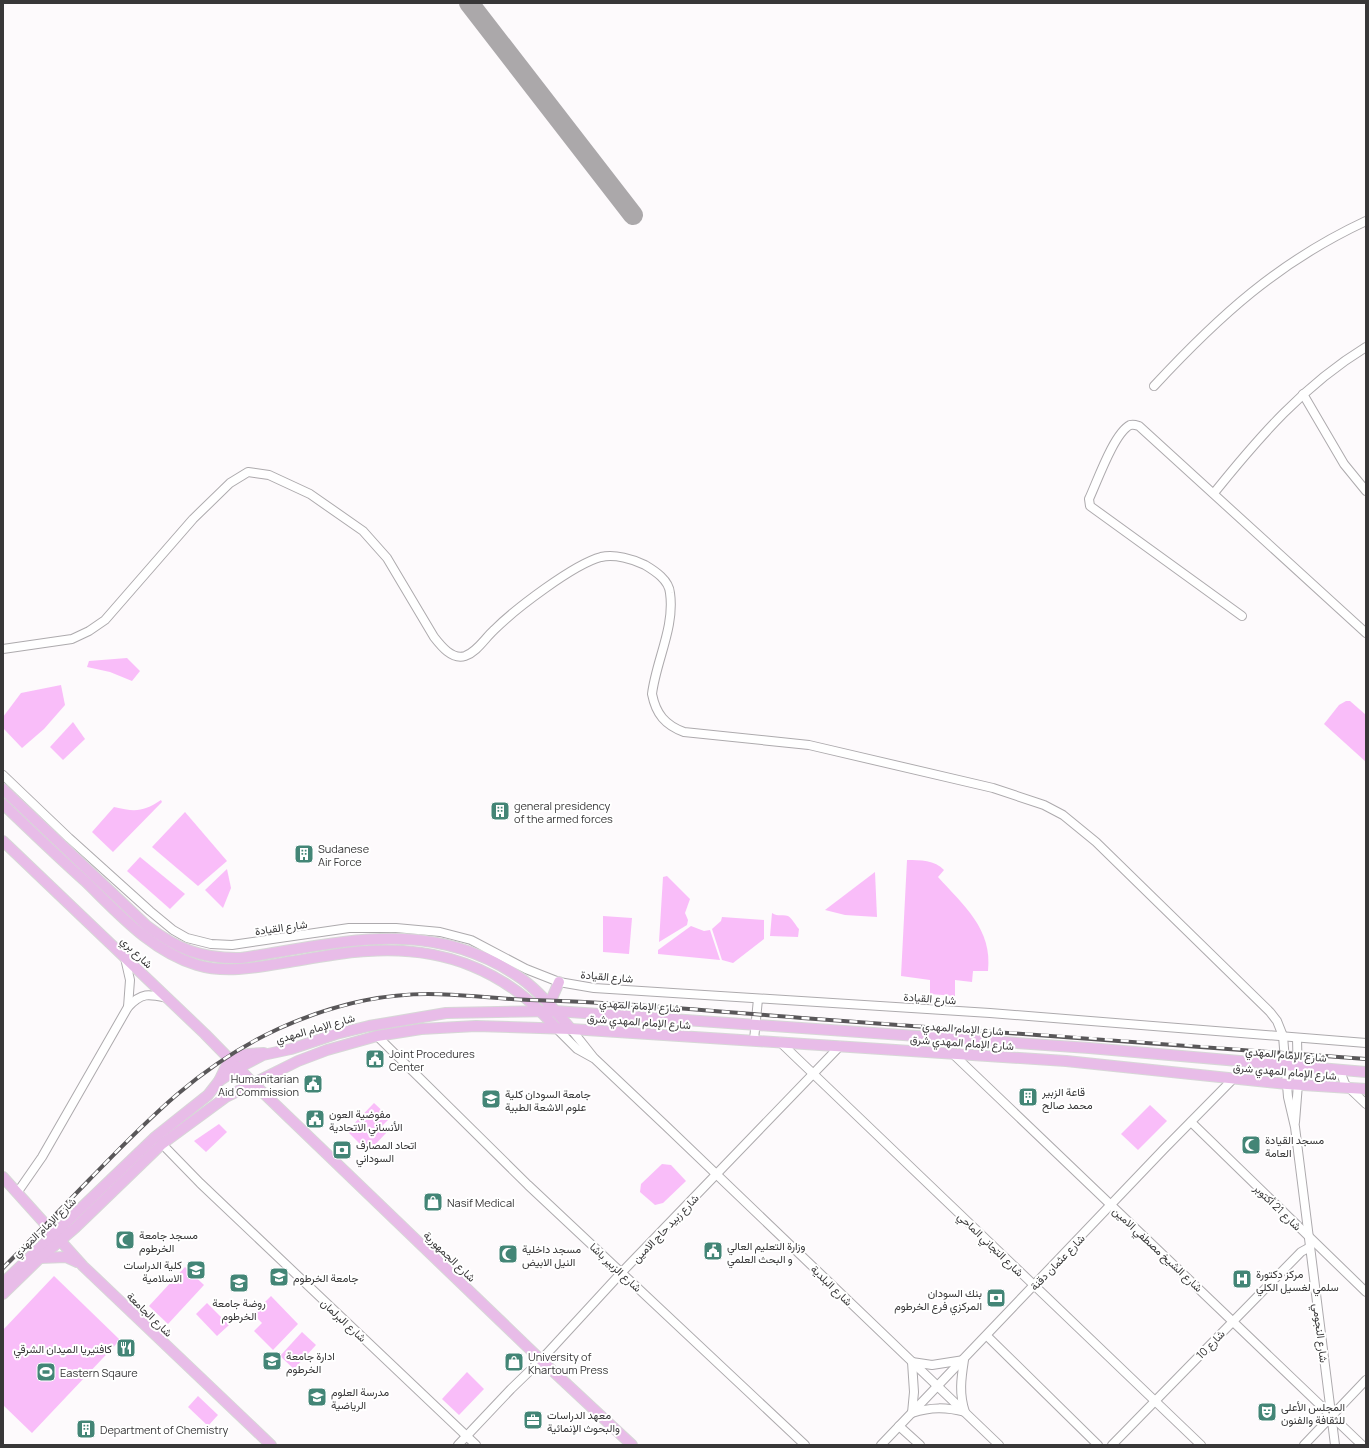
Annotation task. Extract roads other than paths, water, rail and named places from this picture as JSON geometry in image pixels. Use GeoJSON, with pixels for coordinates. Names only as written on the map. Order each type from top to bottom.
{"type":"FeatureCollection","features":[{"type":"Feature","properties":{"kind":"main road","name":"شارع القيادة"},"geometry":{"type":"LineString","coordinates":[[3,789],[42,819],[147,926],[165,939],[183,949],[221,958],[241,958],[365,939],[395,938],[444,943],[476,954],[506,969],[528,984],[571,1029]]}},
{"type":"Feature","properties":{"kind":"main road"},"geometry":{"type":"LineString","coordinates":[[3,804],[128,922],[155,945],[177,957],[197,965],[217,969],[242,969],[366,951],[394,950],[446,956],[473,966],[510,986],[542,1013],[556,1028]]}},
{"type":"Feature","properties":{"kind":"main road","name":"شارع بري"},"geometry":{"type":"LineString","coordinates":[[3,841],[240,1067],[252,1082]]}},
{"type":"Feature","properties":{"kind":"main road"},"geometry":{"type":"LineString","coordinates":[[552,1008],[559,982]]}},
{"type":"Feature","properties":{"kind":"main road","name":"شارع الإمام المهدي"},"geometry":{"type":"LineString","coordinates":[[3,1294],[40,1258],[58,1237],[154,1138],[208,1095],[219,1082],[240,1067],[267,1053],[291,1049],[336,1034],[369,1026],[414,1018],[446,1013],[542,1013],[552,1008],[756,1026],[1089,1048],[1340,1071],[1366,1072]]}},
{"type":"Feature","properties":{"kind":"main road","name":"شارع الإمام المهدي"},"geometry":{"type":"LineString","coordinates":[[3,1283],[58,1237],[162,1144],[226,1097],[252,1082],[298,1061],[327,1050],[377,1036],[421,1029],[476,1026],[556,1028]]}},
{"type":"Feature","properties":{"kind":"main road","name":"شارع الإمام المهدي شرق"},"geometry":{"type":"LineString","coordinates":[[556,1028],[1066,1061],[1233,1079],[1366,1089]]}},
{"type":"Feature","properties":{"kind":"main road"},"geometry":{"type":"LineString","coordinates":[[219,1082],[230,1058],[248,1054],[267,1053]]}},
{"type":"Feature","properties":{"kind":"main road","name":"شارع الجمهورية"},"geometry":{"type":"LineString","coordinates":[[252,1082],[541,1360],[632,1445]]}},
{"type":"Feature","properties":{"kind":"main road","name":"شارع الجامعة"},"geometry":{"type":"LineString","coordinates":[[3,1177],[83,1266],[271,1445]]}},
{"type":"Feature","properties":{"kind":"main road"},"geometry":{"type":"LineString","coordinates":[[40,1258],[66,1257],[73,1259],[83,1266]]}},
{"type":"Feature","properties":{"kind":"street"},"geometry":{"type":"LineString","coordinates":[[1154,386],[1215,322],[1270,277],[1335,236],[1366,221]]}},
{"type":"Feature","properties":{"kind":"street"},"geometry":{"type":"LineString","coordinates":[[1214,493],[1252,445],[1303,394],[1328,373],[1366,347]]}},
{"type":"Feature","properties":{"kind":"street"},"geometry":{"type":"LineString","coordinates":[[1303,394],[1344,464],[1366,491]]}},
{"type":"Feature","properties":{"kind":"street"},"geometry":{"type":"LineString","coordinates":[[1242,616],[1090,506],[1089,499],[1118,438],[1129,426],[1134,424],[1139,426],[1366,633]]}},
{"type":"Feature","properties":{"kind":"street"},"geometry":{"type":"LineString","coordinates":[[3,648],[72,639],[94,628],[105,620],[193,519],[230,483],[248,472],[269,475],[310,494],[362,531],[387,558],[434,637],[443,648],[455,656],[464,656],[472,652],[508,617],[536,595],[587,562],[602,557],[616,556],[629,559],[653,570],[664,579],[670,591],[669,622],[652,694],[655,706],[662,719],[672,727],[684,732],[809,746],[993,788],[1044,804],[1063,815],[1096,842],[1270,1012],[1277,1021],[1283,1036]]}},
{"type":"Feature","properties":{"kind":"street","name":"شارع القيادة"},"geometry":{"type":"LineString","coordinates":[[3,775],[42,819],[173,930],[187,938],[211,944],[232,945],[349,928],[396,928],[440,932],[471,940],[526,969],[559,982],[594,988],[990,1014],[1366,1043]]}},
{"type":"Feature","properties":{"kind":"street"},"geometry":{"type":"LineString","coordinates":[[30,831],[42,819]]}},
{"type":"Feature","properties":{"kind":"street"},"geometry":{"type":"LineString","coordinates":[[125,958],[130,980],[128,1007]]}},
{"type":"Feature","properties":{"kind":"street"},"geometry":{"type":"LineString","coordinates":[[17,1193],[42,1157],[128,1007],[136,999],[148,994],[167,998]]}},
{"type":"Feature","properties":{"kind":"street"},"geometry":{"type":"LineString","coordinates":[[754,1040],[758,999]]}},
{"type":"Feature","properties":{"kind":"street"},"geometry":{"type":"LineString","coordinates":[[556,1028],[577,1049],[595,1059]]}},
{"type":"Feature","properties":{"kind":"street"},"geometry":{"type":"LineString","coordinates":[[571,1029],[595,1059]]}},
{"type":"Feature","properties":{"kind":"street","name":"شارع الزبير باشا"},"geometry":{"type":"LineString","coordinates":[[377,1036],[528,1185],[805,1445]]}},
{"type":"Feature","properties":{"kind":"street","name":"شارع النجومي"},"geometry":{"type":"LineString","coordinates":[[1283,1036],[1287,1084],[1309,1238],[1335,1445]]}},
{"type":"Feature","properties":{"kind":"street","name":"شارع النجومي"},"geometry":{"type":"LineString","coordinates":[[1294,1127],[1298,1084],[1297,1038]]}},
{"type":"Feature","properties":{"kind":"street","name":"شارع التجاني الماحي"},"geometry":{"type":"LineString","coordinates":[[780,1042],[1201,1445]]}},
{"type":"Feature","properties":{"kind":"street","name":"شارع زبيد حاج الامين"},"geometry":{"type":"LineString","coordinates":[[458,1445],[840,1046]]}},
{"type":"Feature","properties":{"kind":"street","name":"شارع الشيخ مصطفي الامين"},"geometry":{"type":"LineString","coordinates":[[953,1054],[1362,1445]]}},
{"type":"Feature","properties":{"kind":"street","name":"شارع البلدية"},"geometry":{"type":"LineString","coordinates":[[595,1059],[1000,1445]]}},
{"type":"Feature","properties":{"kind":"street"},"geometry":{"type":"LineString","coordinates":[[1340,1071],[1345,1084],[1366,1104]]}},
{"type":"Feature","properties":{"kind":"street","name":"شارع عثمان دقنة"},"geometry":{"type":"LineString","coordinates":[[881,1445],[1233,1079]]}},
{"type":"Feature","properties":{"kind":"street","name":"شارع 21 أكتوبر"},"geometry":{"type":"LineString","coordinates":[[1191,1122],[1366,1292]]}},
{"type":"Feature","properties":{"kind":"street","name":"شارع البرلمان"},"geometry":{"type":"LineString","coordinates":[[162,1144],[200,1183],[476,1445]]}},
{"type":"Feature","properties":{"kind":"street","name":"شارع 10"},"geometry":{"type":"LineString","coordinates":[[1112,1445],[1301,1252],[1310,1247]]}},
{"type":"Feature","properties":{"kind":"street"},"geometry":{"type":"LineString","coordinates":[[987,1336],[1098,1445]]}},
{"type":"Feature","properties":{"kind":"street"},"geometry":{"type":"LineString","coordinates":[[964,1360],[960,1385],[965,1412],[941,1407],[912,1412],[914,1392],[912,1362],[932,1365],[964,1360]]}},
{"type":"Feature","properties":{"kind":"street"},"geometry":{"type":"LineString","coordinates":[[1304,1445],[1366,1380]]}},
{"type":"Feature","properties":{"kind":"street"},"geometry":{"type":"LineString","coordinates":[[899,1426],[920,1445]]}},
{"type":"Feature","properties":{"kind":"railway"},"geometry":{"type":"LineString","coordinates":[[3,1268],[133,1135],[155,1114],[200,1076],[250,1043],[278,1029],[296,1021],[332,1009],[370,1000],[409,995],[441,994],[632,1005],[1366,1059]]}},
{"type":"Feature","properties":{"kind":"place","name":"general presidency of the armed forces"},"geometry":{"type":"Point","coordinates":[500,811]}},
{"type":"Feature","properties":{"kind":"place","name":"Sudanese Air Force"},"geometry":{"type":"Point","coordinates":[304,854]}},
{"type":"Feature","properties":{"kind":"place","name":"Joint Procedures Center"},"geometry":{"type":"Point","coordinates":[375,1059]}},
{"type":"Feature","properties":{"kind":"place","name":"Humanitarian Aid Commission"},"geometry":{"type":"Point","coordinates":[313,1084]}},
{"type":"Feature","properties":{"kind":"place","name":"قاعة الزبير محمد صالح"},"geometry":{"type":"Point","coordinates":[1028,1097]}},
{"type":"Feature","properties":{"kind":"place","name":"جامعة السودان كلية علوم الاشعة الطبية"},"geometry":{"type":"Point","coordinates":[491,1099]}},
{"type":"Feature","properties":{"kind":"place","name":"مفوضية العون الأنساني الاتحادية"},"geometry":{"type":"Point","coordinates":[315,1119]}},
{"type":"Feature","properties":{"kind":"place","name":"مسجد القيادة العامة"},"geometry":{"type":"Point","coordinates":[1251,1145]}},
{"type":"Feature","properties":{"kind":"place","name":"اتحاد المصارف السوداني"},"geometry":{"type":"Point","coordinates":[342,1150]}},
{"type":"Feature","properties":{"kind":"place","name":"Nasif Medical"},"geometry":{"type":"Point","coordinates":[433,1202]}},
{"type":"Feature","properties":{"kind":"place","name":"مسجد جامعة الخرطوم"},"geometry":{"type":"Point","coordinates":[125,1240]}},
{"type":"Feature","properties":{"kind":"place","name":"وزارة التعليم العالي و البحث العلمي"},"geometry":{"type":"Point","coordinates":[713,1251]}},
{"type":"Feature","properties":{"kind":"place","name":"مسجد داخلية النيل الابيض"},"geometry":{"type":"Point","coordinates":[508,1254]}},
{"type":"Feature","properties":{"kind":"place","name":"كلية الدراسات الاسلامية"},"geometry":{"type":"Point","coordinates":[196,1270]}},
{"type":"Feature","properties":{"kind":"place","name":"جامعة الخرطوم"},"geometry":{"type":"Point","coordinates":[279,1277]}},
{"type":"Feature","properties":{"kind":"place","name":"مركز دكتورة سلمي لغسيل الكلي"},"geometry":{"type":"Point","coordinates":[1242,1279]}},
{"type":"Feature","properties":{"kind":"place","name":"روضة جامعة الخرطوم"},"geometry":{"type":"Point","coordinates":[239,1283]}},
{"type":"Feature","properties":{"kind":"place","name":"بنك السودان المركزي فرع الخرطوم"},"geometry":{"type":"Point","coordinates":[996,1298]}},
{"type":"Feature","properties":{"kind":"place","name":"كافتيريا الميدان الشرقي"},"geometry":{"type":"Point","coordinates":[126,1348]}},
{"type":"Feature","properties":{"kind":"place","name":"ادارة جامعة الخرطوم"},"geometry":{"type":"Point","coordinates":[272,1361]}},
{"type":"Feature","properties":{"kind":"place","name":"University of Khartoum Press"},"geometry":{"type":"Point","coordinates":[514,1362]}},
{"type":"Feature","properties":{"kind":"place","name":"Eastern Sqaure"},"geometry":{"type":"Point","coordinates":[46,1372]}},
{"type":"Feature","properties":{"kind":"place","name":"مدرسة العلوم الرياضية"},"geometry":{"type":"Point","coordinates":[317,1397]}},
{"type":"Feature","properties":{"kind":"place","name":"المجلس الأعلى للثقافة والفنون"},"geometry":{"type":"Point","coordinates":[1267,1412]}},
{"type":"Feature","properties":{"kind":"place","name":"معهد الدراسات والبحوث الإنمائية"},"geometry":{"type":"Point","coordinates":[533,1420]}},
{"type":"Feature","properties":{"kind":"place","name":"Department of Chemistry"},"geometry":{"type":"Point","coordinates":[86,1429]}}]}
